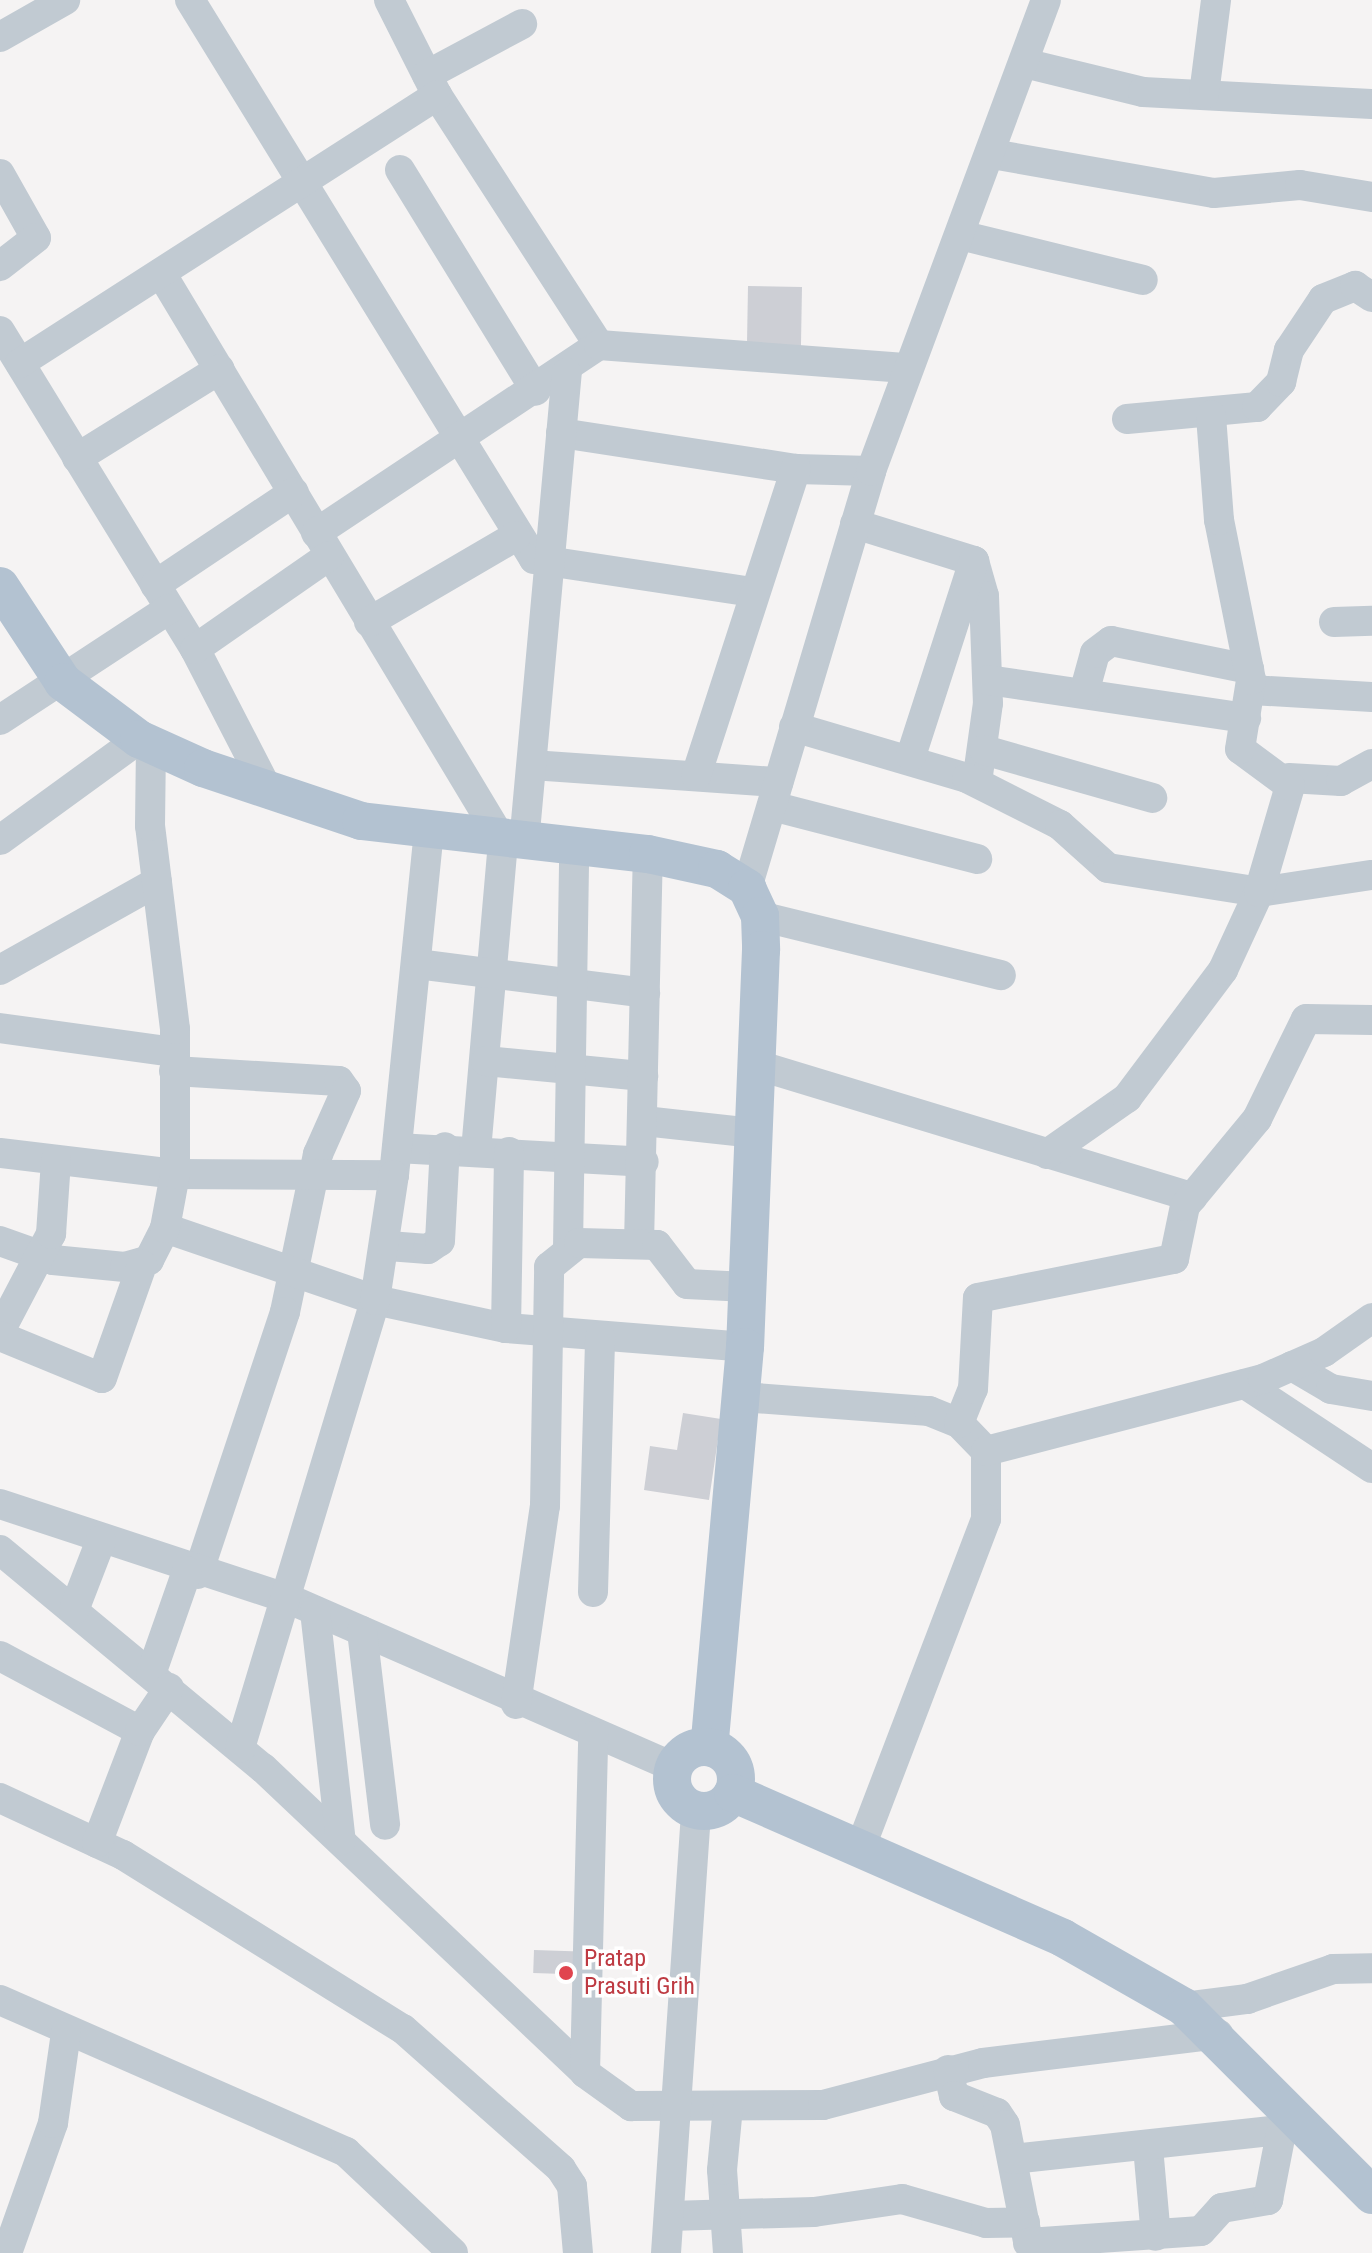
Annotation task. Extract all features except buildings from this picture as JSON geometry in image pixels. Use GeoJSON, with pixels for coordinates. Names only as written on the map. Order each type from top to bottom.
{"type":"FeatureCollection","features":[{"type":"Feature","properties":{"kind":"main road"},"geometry":{"type":"LineString","coordinates":[[0,586],[63,682],[145,742],[270,794],[429,833],[648,854],[717,869],[754,902],[757,1065],[745,1347],[709,1747]]}},
{"type":"Feature","properties":{"kind":"main road"},"geometry":{"type":"LineString","coordinates":[[709,1747],[734,1764],[733,1793],[722,1806],[696,1811],[679,1799],[674,1767],[684,1753],[709,1747]]}},
{"type":"Feature","properties":{"kind":"main road"},"geometry":{"type":"LineString","coordinates":[[733,1793],[861,1846],[1063,1938],[1184,2007],[1218,2034],[1293,2129],[1372,2195]]}},
{"type":"Feature","properties":{"kind":"street"},"geometry":{"type":"LineString","coordinates":[[0,37],[65,0]]}},
{"type":"Feature","properties":{"kind":"street"},"geometry":{"type":"LineString","coordinates":[[190,0],[298,182],[462,433],[516,536],[549,566],[751,592]]}},
{"type":"Feature","properties":{"kind":"street"},"geometry":{"type":"LineString","coordinates":[[389,0],[432,85],[599,345]]}},
{"type":"Feature","properties":{"kind":"street"},"geometry":{"type":"LineString","coordinates":[[1001,975],[754,902],[775,794],[871,471],[908,368],[964,236],[1046,0]]}},
{"type":"Feature","properties":{"kind":"street"},"geometry":{"type":"LineString","coordinates":[[1204,94],[1216,0]]}},
{"type":"Feature","properties":{"kind":"street"},"geometry":{"type":"LineString","coordinates":[[20,363],[298,182],[522,24]]}},
{"type":"Feature","properties":{"kind":"street"},"geometry":{"type":"LineString","coordinates":[[1024,63],[1143,92],[1372,104]]}},
{"type":"Feature","properties":{"kind":"street"},"geometry":{"type":"LineString","coordinates":[[992,154],[1214,193],[1300,185],[1372,197]]}},
{"type":"Feature","properties":{"kind":"street"},"geometry":{"type":"LineString","coordinates":[[400,170],[536,391]]}},
{"type":"Feature","properties":{"kind":"street"},"geometry":{"type":"LineString","coordinates":[[0,174],[36,238],[0,266]]}},
{"type":"Feature","properties":{"kind":"street"},"geometry":{"type":"LineString","coordinates":[[964,236],[1143,280]]}},
{"type":"Feature","properties":{"kind":"street"},"geometry":{"type":"LineString","coordinates":[[161,273],[369,622],[514,843]]}},
{"type":"Feature","properties":{"kind":"street"},"geometry":{"type":"LineString","coordinates":[[1127,419],[1245,413],[1270,396],[1305,319],[1323,299],[1355,286],[1372,297]]}},
{"type":"Feature","properties":{"kind":"street"},"geometry":{"type":"LineString","coordinates":[[0,331],[195,649],[270,794]]}},
{"type":"Feature","properties":{"kind":"street"},"geometry":{"type":"LineString","coordinates":[[195,649],[462,433],[567,373],[599,345],[908,368]]}},
{"type":"Feature","properties":{"kind":"street"},"geometry":{"type":"LineString","coordinates":[[77,458],[220,369]]}},
{"type":"Feature","properties":{"kind":"street"},"geometry":{"type":"LineString","coordinates":[[476,1149],[492,975],[514,843],[532,765],[567,373]]}},
{"type":"Feature","properties":{"kind":"street"},"geometry":{"type":"LineString","coordinates":[[1211,415],[1219,520],[1249,692],[1242,755],[1289,778],[1341,781],[1372,764]]}},
{"type":"Feature","properties":{"kind":"street"},"geometry":{"type":"LineString","coordinates":[[561,433],[796,469],[871,471]]}},
{"type":"Feature","properties":{"kind":"street"},"geometry":{"type":"LineString","coordinates":[[696,776],[751,592],[796,469]]}},
{"type":"Feature","properties":{"kind":"street"},"geometry":{"type":"LineString","coordinates":[[0,720],[63,682],[162,597],[294,492]]}},
{"type":"Feature","properties":{"kind":"street"},"geometry":{"type":"LineString","coordinates":[[855,524],[974,561]]}},
{"type":"Feature","properties":{"kind":"street"},"geometry":{"type":"LineString","coordinates":[[369,622],[516,536]]}},
{"type":"Feature","properties":{"kind":"street"},"geometry":{"type":"LineString","coordinates":[[974,561],[984,596],[988,680],[984,750],[977,782]]}},
{"type":"Feature","properties":{"kind":"street"},"geometry":{"type":"LineString","coordinates":[[911,756],[974,561]]}},
{"type":"Feature","properties":{"kind":"street"},"geometry":{"type":"LineString","coordinates":[[1334,622],[1372,621]]}},
{"type":"Feature","properties":{"kind":"street"},"geometry":{"type":"LineString","coordinates":[[1084,693],[1095,653],[1111,641],[1249,692]]}},
{"type":"Feature","properties":{"kind":"street"},"geometry":{"type":"LineString","coordinates":[[988,680],[1084,693],[1249,692],[1372,697]]}},
{"type":"Feature","properties":{"kind":"street"},"geometry":{"type":"LineString","coordinates":[[794,727],[911,756],[977,782],[1060,825],[1108,868],[1259,892],[1372,875]]}},
{"type":"Feature","properties":{"kind":"street"},"geometry":{"type":"LineString","coordinates":[[0,840],[145,742],[174,1062],[175,1174],[165,1228],[142,1265],[102,1378],[0,1334],[42,1257],[56,1160]]}},
{"type":"Feature","properties":{"kind":"street"},"geometry":{"type":"LineString","coordinates":[[984,750],[1152,798]]}},
{"type":"Feature","properties":{"kind":"street"},"geometry":{"type":"LineString","coordinates":[[532,765],[696,776],[775,794],[977,859]]}},
{"type":"Feature","properties":{"kind":"street"},"geometry":{"type":"LineString","coordinates":[[1060,825],[1083,778]]}},
{"type":"Feature","properties":{"kind":"street"},"geometry":{"type":"LineString","coordinates":[[1047,1154],[1127,1098],[1223,970],[1259,892],[1289,778]]}},
{"type":"Feature","properties":{"kind":"street"},"geometry":{"type":"LineString","coordinates":[[240,1748],[302,1605],[388,1246],[429,833]]}},
{"type":"Feature","properties":{"kind":"street"},"geometry":{"type":"LineString","coordinates":[[516,1704],[545,1506],[545,1280],[568,1247],[566,1155],[574,848]]}},
{"type":"Feature","properties":{"kind":"street"},"geometry":{"type":"LineString","coordinates":[[639,1244],[644,1162],[648,854]]}},
{"type":"Feature","properties":{"kind":"street"},"geometry":{"type":"LineString","coordinates":[[0,970],[157,882]]}},
{"type":"Feature","properties":{"kind":"street"},"geometry":{"type":"LineString","coordinates":[[417,964],[645,993]]}},
{"type":"Feature","properties":{"kind":"street"},"geometry":{"type":"LineString","coordinates":[[959,1423],[973,1389],[978,1298],[1174,1259],[1192,1197],[1257,1119],[1306,1019],[1372,1020]]}},
{"type":"Feature","properties":{"kind":"street"},"geometry":{"type":"LineString","coordinates":[[0,1028],[174,1062],[345,1085],[314,1176],[295,1273],[192,1572],[160,1681],[97,1843]]}},
{"type":"Feature","properties":{"kind":"street"},"geometry":{"type":"LineString","coordinates":[[486,1061],[643,1076]]}},
{"type":"Feature","properties":{"kind":"street"},"geometry":{"type":"LineString","coordinates":[[757,1065],[1192,1197]]}},
{"type":"Feature","properties":{"kind":"street"},"geometry":{"type":"LineString","coordinates":[[644,1121],[752,1133]]}},
{"type":"Feature","properties":{"kind":"street"},"geometry":{"type":"LineString","coordinates":[[388,1246],[428,1249],[440,1241],[445,1147]]}},
{"type":"Feature","properties":{"kind":"street"},"geometry":{"type":"LineString","coordinates":[[0,1153],[175,1174],[314,1176],[395,1162],[445,1147],[644,1162]]}},
{"type":"Feature","properties":{"kind":"street"},"geometry":{"type":"LineString","coordinates":[[506,1328],[509,1152]]}},
{"type":"Feature","properties":{"kind":"street"},"geometry":{"type":"LineString","coordinates":[[165,1228],[375,1300],[506,1328],[745,1347]]}},
{"type":"Feature","properties":{"kind":"street"},"geometry":{"type":"LineString","coordinates":[[0,1241],[42,1257],[142,1265]]}},
{"type":"Feature","properties":{"kind":"street"},"geometry":{"type":"LineString","coordinates":[[568,1247],[639,1244],[666,1251],[687,1284],[747,1287]]}},
{"type":"Feature","properties":{"kind":"street"},"geometry":{"type":"LineString","coordinates":[[986,1451],[1245,1384],[1292,1366],[1372,1318]]}},
{"type":"Feature","properties":{"kind":"street"},"geometry":{"type":"LineString","coordinates":[[593,1592],[600,1337]]}},
{"type":"Feature","properties":{"kind":"street"},"geometry":{"type":"LineString","coordinates":[[1292,1366],[1331,1389],[1372,1396]]}},
{"type":"Feature","properties":{"kind":"street"},"geometry":{"type":"LineString","coordinates":[[1245,1384],[1372,1468]]}},
{"type":"Feature","properties":{"kind":"street"},"geometry":{"type":"LineString","coordinates":[[742,1397],[929,1411],[959,1423],[986,1451],[986,1519],[861,1846]]}},
{"type":"Feature","properties":{"kind":"street"},"geometry":{"type":"LineString","coordinates":[[0,1504],[192,1572],[302,1605],[516,1704],[674,1767]]}},
{"type":"Feature","properties":{"kind":"street"},"geometry":{"type":"LineString","coordinates":[[74,1610],[101,1540]]}},
{"type":"Feature","properties":{"kind":"street"},"geometry":{"type":"LineString","coordinates":[[0,1550],[240,1748],[585,2073],[631,2106],[728,2107],[845,2102],[948,2070],[1218,2034]]}},
{"type":"Feature","properties":{"kind":"street"},"geometry":{"type":"LineString","coordinates":[[302,1605],[341,1841]]}},
{"type":"Feature","properties":{"kind":"street"},"geometry":{"type":"LineString","coordinates":[[362,1631],[385,1825]]}},
{"type":"Feature","properties":{"kind":"street"},"geometry":{"type":"LineString","coordinates":[[0,1656],[140,1731]]}},
{"type":"Feature","properties":{"kind":"street"},"geometry":{"type":"LineString","coordinates":[[585,2073],[593,1736]]}},
{"type":"Feature","properties":{"kind":"street"},"geometry":{"type":"LineString","coordinates":[[0,1798],[97,1843],[338,1986],[438,2056],[561,2169],[572,2186],[578,2253]]}},
{"type":"Feature","properties":{"kind":"street"},"geometry":{"type":"LineString","coordinates":[[666,2253],[696,1811]]}},
{"type":"Feature","properties":{"kind":"street"},"geometry":{"type":"LineString","coordinates":[[1184,2007],[1247,1999],[1333,1969],[1372,1968]]}},
{"type":"Feature","properties":{"kind":"street"},"geometry":{"type":"LineString","coordinates":[[4,2005],[346,2152],[453,2253]]}},
{"type":"Feature","properties":{"kind":"street"},"geometry":{"type":"LineString","coordinates":[[7,2253],[53,2123],[66,2033]]}},
{"type":"Feature","properties":{"kind":"street"},"geometry":{"type":"LineString","coordinates":[[948,2070],[954,2096],[997,2113],[1013,2159],[1028,2239]]}},
{"type":"Feature","properties":{"kind":"street"},"geometry":{"type":"LineString","coordinates":[[728,2107],[723,2215],[728,2253]]}},
{"type":"Feature","properties":{"kind":"street"},"geometry":{"type":"LineString","coordinates":[[669,2216],[723,2215],[902,2199],[986,2223],[1028,2239],[1193,2234],[1222,2208],[1268,2200],[1293,2129],[1148,2147],[1013,2159]]}},
{"type":"Feature","properties":{"kind":"street"},"geometry":{"type":"LineString","coordinates":[[1148,2147],[1156,2236]]}},
{"type":"Feature","properties":{"kind":"place","name":"Pratap Prasuti Grih"},"geometry":{"type":"Point","coordinates":[566,1973]}}]}
